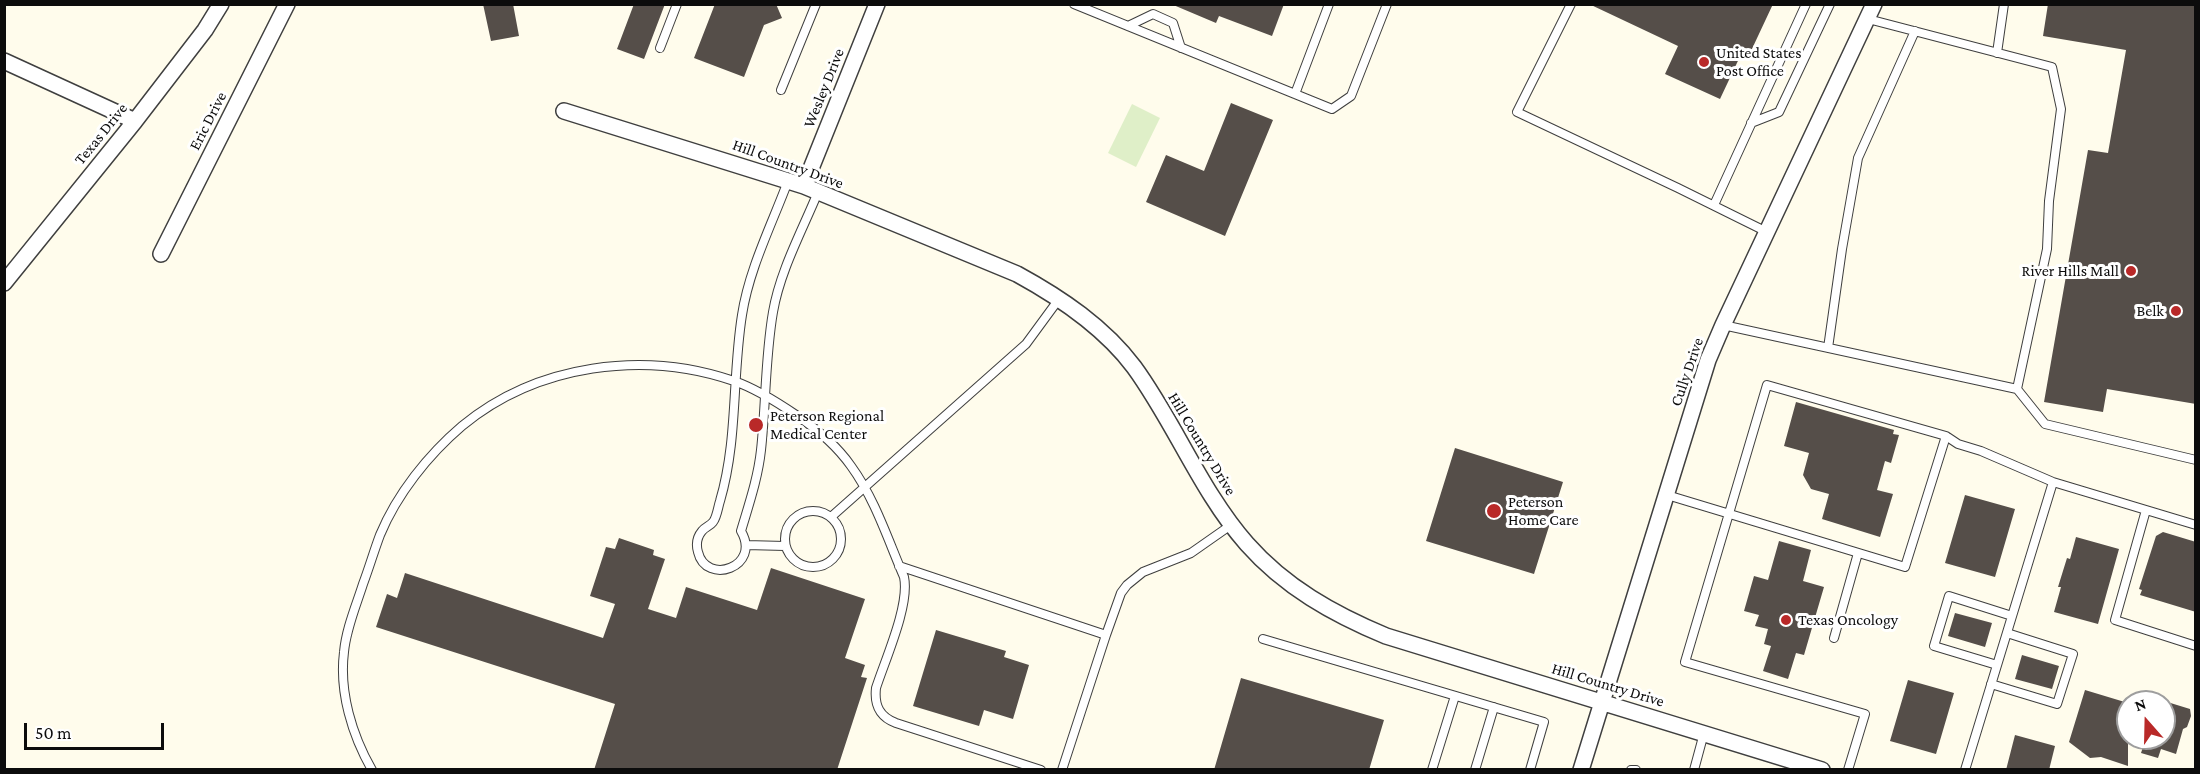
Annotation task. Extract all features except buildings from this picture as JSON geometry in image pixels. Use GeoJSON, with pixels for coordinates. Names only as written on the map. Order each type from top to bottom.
{"type":"FeatureCollection","features":[{"type":"Feature","properties":{"kind":"street","name":"Texas Drive"},"geometry":{"type":"LineString","coordinates":[[4,283],[135,121],[205,30],[221,4]]}},
{"type":"Feature","properties":{"kind":"street","name":"Eric Drive"},"geometry":{"type":"LineString","coordinates":[[161,254],[287,4]]}},
{"type":"Feature","properties":{"kind":"street","name":"Wesley Drive"},"geometry":{"type":"LineString","coordinates":[[811,189],[877,4]]}},
{"type":"Feature","properties":{"kind":"street","name":"Cully Drive"},"geometry":{"type":"LineString","coordinates":[[1581,770],[1708,360],[1874,4]]}},
{"type":"Feature","properties":{"kind":"street"},"geometry":{"type":"LineString","coordinates":[[4,61],[135,121]]}},
{"type":"Feature","properties":{"kind":"street","name":"Hill Country Drive"},"geometry":{"type":"LineString","coordinates":[[564,111],[811,189],[1017,274],[1059,298],[1096,327],[1134,366],[1231,525],[1268,565],[1296,588],[1350,620],[1386,636],[1822,770]]}},
{"type":"Feature","properties":{"kind":"lane"},"geometry":{"type":"LineString","coordinates":[[660,48],[677,4]]}},
{"type":"Feature","properties":{"kind":"lane"},"geometry":{"type":"LineString","coordinates":[[781,90],[816,4]]}},
{"type":"Feature","properties":{"kind":"lane"},"geometry":{"type":"LineString","coordinates":[[1074,4],[1332,109],[1351,96],[1387,4]]}},
{"type":"Feature","properties":{"kind":"lane"},"geometry":{"type":"LineString","coordinates":[[1295,94],[1329,4]]}},
{"type":"Feature","properties":{"kind":"lane"},"geometry":{"type":"LineString","coordinates":[[1571,4],[1517,112],[1767,232]]}},
{"type":"Feature","properties":{"kind":"lane"},"geometry":{"type":"LineString","coordinates":[[1714,205],[1806,4]]}},
{"type":"Feature","properties":{"kind":"lane"},"geometry":{"type":"LineString","coordinates":[[1751,123],[1779,112],[1830,4]]}},
{"type":"Feature","properties":{"kind":"lane"},"geometry":{"type":"LineString","coordinates":[[1997,53],[2004,4]]}},
{"type":"Feature","properties":{"kind":"lane"},"geometry":{"type":"LineString","coordinates":[[1128,26],[1153,14],[1173,23],[1181,48]]}},
{"type":"Feature","properties":{"kind":"lane"},"geometry":{"type":"LineString","coordinates":[[1868,19],[2052,67],[2061,109],[2049,201],[2047,249],[2017,389]]}},
{"type":"Feature","properties":{"kind":"lane"},"geometry":{"type":"LineString","coordinates":[[1828,348],[1858,158],[1915,31]]}},
{"type":"Feature","properties":{"kind":"lane"},"geometry":{"type":"LineString","coordinates":[[788,181],[746,295],[742,314],[729,466],[713,523],[700,534],[697,550],[705,565],[721,570],[737,565],[742,559],[746,545],[741,531],[758,472],[764,394],[776,297],[811,189]]}},
{"type":"Feature","properties":{"kind":"lane"},"geometry":{"type":"LineString","coordinates":[[831,517],[1026,344],[1059,298]]}},
{"type":"Feature","properties":{"kind":"lane"},"geometry":{"type":"LineString","coordinates":[[1723,325],[2017,389],[2044,424],[2196,460]]}},
{"type":"Feature","properties":{"kind":"lane"},"geometry":{"type":"LineString","coordinates":[[372,770],[358,743],[349,714],[344,652],[354,613],[380,536],[403,491],[435,453],[462,426],[506,398],[546,380],[622,364],[696,370],[736,381],[764,394],[818,432],[851,466],[865,487],[906,587],[905,597],[876,688],[876,701],[882,715],[897,723],[1041,770]]}},
{"type":"Feature","properties":{"kind":"lane"},"geometry":{"type":"LineString","coordinates":[[1848,770],[1864,714],[1685,662],[1767,385],[1946,436],[1958,444],[1981,451],[2053,482],[2196,525]]}},
{"type":"Feature","properties":{"kind":"lane"},"geometry":{"type":"LineString","coordinates":[[1666,495],[1905,567],[1946,436]]}},
{"type":"Feature","properties":{"kind":"lane"},"geometry":{"type":"LineString","coordinates":[[1965,770],[2053,482]]}},
{"type":"Feature","properties":{"kind":"lane"},"geometry":{"type":"LineString","coordinates":[[2146,510],[2115,620],[2196,646]]}},
{"type":"Feature","properties":{"kind":"lane"},"geometry":{"type":"LineString","coordinates":[[819,511],[831,517],[839,528],[841,545],[832,560],[825,565],[805,567],[789,555],[785,546],[784,537],[787,527],[801,513],[819,511]]}},
{"type":"Feature","properties":{"kind":"lane"},"geometry":{"type":"LineString","coordinates":[[1062,770],[1121,593],[1134,578],[1143,572],[1191,553],[1231,525]]}},
{"type":"Feature","properties":{"kind":"lane"},"geometry":{"type":"LineString","coordinates":[[746,545],[785,546]]}},
{"type":"Feature","properties":{"kind":"lane"},"geometry":{"type":"LineString","coordinates":[[1834,638],[1858,552]]}},
{"type":"Feature","properties":{"kind":"lane"},"geometry":{"type":"LineString","coordinates":[[899,567],[1106,634]]}},
{"type":"Feature","properties":{"kind":"lane"},"geometry":{"type":"LineString","coordinates":[[1997,665],[1934,646],[1949,596],[2012,616]]}},
{"type":"Feature","properties":{"kind":"lane"},"geometry":{"type":"LineString","coordinates":[[1991,684],[2057,704],[2073,654],[2007,633]]}},
{"type":"Feature","properties":{"kind":"lane"},"geometry":{"type":"LineString","coordinates":[[1263,639],[1544,722],[1530,770]]}},
{"type":"Feature","properties":{"kind":"lane"},"geometry":{"type":"LineString","coordinates":[[1432,770],[1455,696]]}},
{"type":"Feature","properties":{"kind":"lane"},"geometry":{"type":"LineString","coordinates":[[1475,770],[1494,707]]}},
{"type":"Feature","properties":{"kind":"lane"},"geometry":{"type":"LineString","coordinates":[[1694,770],[1704,733]]}},
{"type":"Feature","properties":{"kind":"lane"},"geometry":{"type":"LineString","coordinates":[[1631,770],[1636,770]]}},
{"type":"Feature","properties":{"kind":"green space"},"geometry":{"type":"Polygon","coordinates":[[[1132,104],[1160,118],[1136,167],[1108,153],[1132,104]]]}},
{"type":"Feature","properties":{"kind":"place","name":"United States Post Office"},"geometry":{"type":"Point","coordinates":[1704,62]}},
{"type":"Feature","properties":{"kind":"place","name":"River Hills Mall"},"geometry":{"type":"Point","coordinates":[2131,271]}},
{"type":"Feature","properties":{"kind":"place","name":"Belk"},"geometry":{"type":"Point","coordinates":[2176,311]}},
{"type":"Feature","properties":{"kind":"place","name":"Peterson Regional Medical Center"},"geometry":{"type":"Point","coordinates":[756,425]}},
{"type":"Feature","properties":{"kind":"place","name":"Peterson Home Care"},"geometry":{"type":"Point","coordinates":[1494,511]}},
{"type":"Feature","properties":{"kind":"place","name":"Texas Oncology"},"geometry":{"type":"Point","coordinates":[1786,620]}}]}
